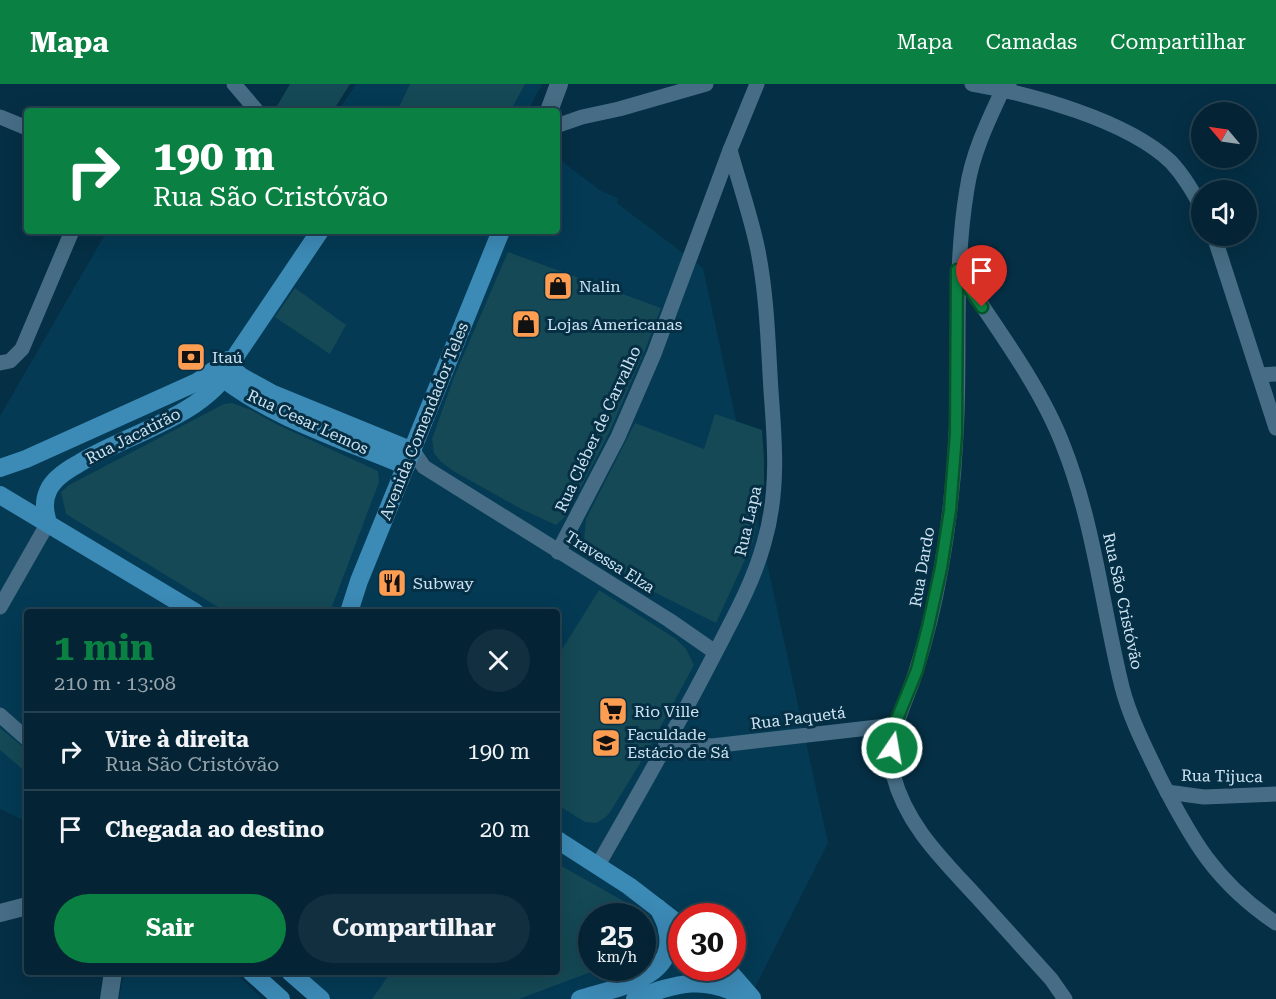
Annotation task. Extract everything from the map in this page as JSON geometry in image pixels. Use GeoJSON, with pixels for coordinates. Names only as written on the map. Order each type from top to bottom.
{"type":"FeatureCollection","features":[{"type":"Feature","properties":{"kind":"main road"},"geometry":{"type":"LineString","coordinates":[[550,108],[559,84]]}},
{"type":"Feature","properties":{"kind":"main road","name":"Rua Jacatirão"},"geometry":{"type":"LineString","coordinates":[[48,523],[45,513],[48,491],[53,482],[96,453],[186,409],[226,367],[318,234]]}},
{"type":"Feature","properties":{"kind":"main road","name":"Avenida Comendador Teles"},"geometry":{"type":"LineString","coordinates":[[350,609],[359,582],[414,461],[500,234]]}},
{"type":"Feature","properties":{"kind":"main road","name":"Rua Jacatirão"},"geometry":{"type":"LineString","coordinates":[[0,468],[51,448],[226,367]]}},
{"type":"Feature","properties":{"kind":"main road","name":"Rua Cesar Lemos"},"geometry":{"type":"LineString","coordinates":[[226,367],[271,393],[414,461]]}},
{"type":"Feature","properties":{"kind":"main road"},"geometry":{"type":"LineString","coordinates":[[51,448],[68,470]]}},
{"type":"Feature","properties":{"kind":"main road"},"geometry":{"type":"LineString","coordinates":[[0,495],[190,609]]}},
{"type":"Feature","properties":{"kind":"main road"},"geometry":{"type":"LineString","coordinates":[[560,841],[598,865],[668,915]]}},
{"type":"Feature","properties":{"kind":"main road"},"geometry":{"type":"LineString","coordinates":[[0,913],[24,907]]}},
{"type":"Feature","properties":{"kind":"main road"},"geometry":{"type":"LineString","coordinates":[[580,999],[645,978],[657,969],[666,956],[669,942],[667,927],[658,907]]}},
{"type":"Feature","properties":{"kind":"main road"},"geometry":{"type":"LineString","coordinates":[[109,999],[113,975]]}},
{"type":"Feature","properties":{"kind":"main road"},"geometry":{"type":"LineString","coordinates":[[254,975],[281,999]]}},
{"type":"Feature","properties":{"kind":"main road"},"geometry":{"type":"LineString","coordinates":[[293,975],[321,999]]}},
{"type":"Feature","properties":{"kind":"main road"},"geometry":{"type":"LineString","coordinates":[[737,981],[753,999]]}},
{"type":"Feature","properties":{"kind":"main road"},"geometry":{"type":"LineString","coordinates":[[635,999],[674,986],[700,982],[724,988],[747,999]]}},
{"type":"Feature","properties":{"kind":"street"},"geometry":{"type":"LineString","coordinates":[[234,84],[254,108]]}},
{"type":"Feature","properties":{"kind":"street"},"geometry":{"type":"LineString","coordinates":[[560,125],[706,84]]}},
{"type":"Feature","properties":{"kind":"street","name":"Rua Cléber de Carvalho"},"geometry":{"type":"LineString","coordinates":[[558,552],[618,437],[654,354],[757,84]]}},
{"type":"Feature","properties":{"kind":"street"},"geometry":{"type":"LineString","coordinates":[[972,84],[1006,87],[1112,126],[1145,142],[1171,162],[1191,189]]}},
{"type":"Feature","properties":{"kind":"street","name":"Rua Dardo"},"geometry":{"type":"LineString","coordinates":[[1006,87],[980,139],[967,187],[957,270],[956,434],[950,510],[941,568],[917,670],[895,724],[892,770],[898,793],[921,835],[1051,979],[1065,999]]}},
{"type":"Feature","properties":{"kind":"street"},"geometry":{"type":"LineString","coordinates":[[0,117],[24,127]]}},
{"type":"Feature","properties":{"kind":"street","name":"Rua Lapa"},"geometry":{"type":"LineString","coordinates":[[598,865],[669,742],[753,576],[772,511],[776,480],[774,427],[762,279],[757,246],[730,150]]}},
{"type":"Feature","properties":{"kind":"street"},"geometry":{"type":"LineString","coordinates":[[0,363],[10,361],[22,349],[71,234]]}},
{"type":"Feature","properties":{"kind":"street"},"geometry":{"type":"LineString","coordinates":[[1217,246],[1276,428]]}},
{"type":"Feature","properties":{"kind":"street","name":"Rua São Cristóvão"},"geometry":{"type":"LineString","coordinates":[[957,270],[1032,383],[1062,442],[1080,492],[1123,689],[1141,741],[1187,831],[1207,860],[1229,885],[1259,912],[1276,923]]}},
{"type":"Feature","properties":{"kind":"street"},"geometry":{"type":"LineString","coordinates":[[1259,375],[1276,374]]}},
{"type":"Feature","properties":{"kind":"street","name":"Travessa Elza"},"geometry":{"type":"LineString","coordinates":[[414,461],[662,615],[715,652]]}},
{"type":"Feature","properties":{"kind":"street"},"geometry":{"type":"LineString","coordinates":[[0,607],[48,523]]}},
{"type":"Feature","properties":{"kind":"street"},"geometry":{"type":"LineString","coordinates":[[0,715],[24,736]]}},
{"type":"Feature","properties":{"kind":"street","name":"Rua Paquetá"},"geometry":{"type":"LineString","coordinates":[[669,742],[712,746],[895,724]]}},
{"type":"Feature","properties":{"kind":"street","name":"Rua Tijuca"},"geometry":{"type":"LineString","coordinates":[[1167,792],[1204,797],[1276,794]]}},
{"type":"Feature","properties":{"kind":"shaded area"},"geometry":{"type":"Polygon","coordinates":[[[356,84],[542,84],[530,108],[340,108],[356,84]]]}},
{"type":"Feature","properties":{"kind":"shaded area"},"geometry":{"type":"Polygon","coordinates":[[[560,160],[601,191],[618,198],[617,203],[703,268],[828,843],[749,999],[324,999],[296,975],[560,975],[560,609],[24,609],[24,821],[0,809],[0,416],[105,234],[560,234],[560,160]]]}},
{"type":"Feature","properties":{"kind":"shaded area"},"geometry":{"type":"Polygon","coordinates":[[[123,975],[237,975],[263,999],[119,999],[123,975]]]}},
{"type":"Feature","properties":{"kind":"building"},"geometry":{"type":"Polygon","coordinates":[[[290,84],[350,84],[335,108],[276,108],[290,84]]]}},
{"type":"Feature","properties":{"kind":"building"},"geometry":{"type":"Polygon","coordinates":[[[410,84],[525,84],[512,108],[398,108],[410,84]]]}},
{"type":"Feature","properties":{"kind":"building"},"geometry":{"type":"Polygon","coordinates":[[[508,252],[661,308],[609,433],[566,516],[556,525],[523,510],[455,472],[441,462],[434,453],[432,439],[454,377],[508,252]]]}},
{"type":"Feature","properties":{"kind":"building"},"geometry":{"type":"Polygon","coordinates":[[[295,288],[346,325],[330,354],[275,317],[295,288]]]}},
{"type":"Feature","properties":{"kind":"building"},"geometry":{"type":"Polygon","coordinates":[[[232,403],[251,410],[278,425],[378,471],[379,482],[331,609],[221,609],[66,514],[61,492],[69,485],[224,404],[232,403]]]}},
{"type":"Feature","properties":{"kind":"building"},"geometry":{"type":"Polygon","coordinates":[[[715,414],[762,430],[764,458],[764,486],[753,542],[716,623],[600,565],[587,554],[584,541],[586,519],[635,423],[704,449],[715,414]]]}},
{"type":"Feature","properties":{"kind":"building","name":"Rio Ville"},"geometry":{"type":"Polygon","coordinates":[[[599,590],[676,639],[686,649],[694,665],[644,757],[610,812],[596,823],[585,822],[560,806],[560,653],[599,590]]]}},
{"type":"Feature","properties":{"kind":"building"},"geometry":{"type":"Polygon","coordinates":[[[0,728],[24,748],[24,770],[0,750],[0,728]]]}},
{"type":"Feature","properties":{"kind":"building"},"geometry":{"type":"Polygon","coordinates":[[[560,865],[627,903],[578,903],[578,977],[519,999],[372,999],[389,975],[560,975],[560,865]]]}},
{"type":"Feature","properties":{"kind":"place","name":"Nalin"},"geometry":{"type":"Point","coordinates":[558,286]}},
{"type":"Feature","properties":{"kind":"place","name":"Lojas Americanas"},"geometry":{"type":"Point","coordinates":[526,324]}},
{"type":"Feature","properties":{"kind":"place","name":"Itaú"},"geometry":{"type":"Point","coordinates":[191,357]}},
{"type":"Feature","properties":{"kind":"place","name":"Subway"},"geometry":{"type":"Point","coordinates":[392,583]}},
{"type":"Feature","properties":{"kind":"place","name":"Rio Ville"},"geometry":{"type":"Point","coordinates":[613,711]}},
{"type":"Feature","properties":{"kind":"place","name":"Faculdade Estácio de Sá"},"geometry":{"type":"Point","coordinates":[606,743]}},
{"type":"Feature","properties":{"kind":"route"},"geometry":{"type":"LineString","coordinates":[[892,748],[895,724],[917,670],[928,627],[941,568],[950,510],[956,434],[957,270],[982,307]]}}]}
